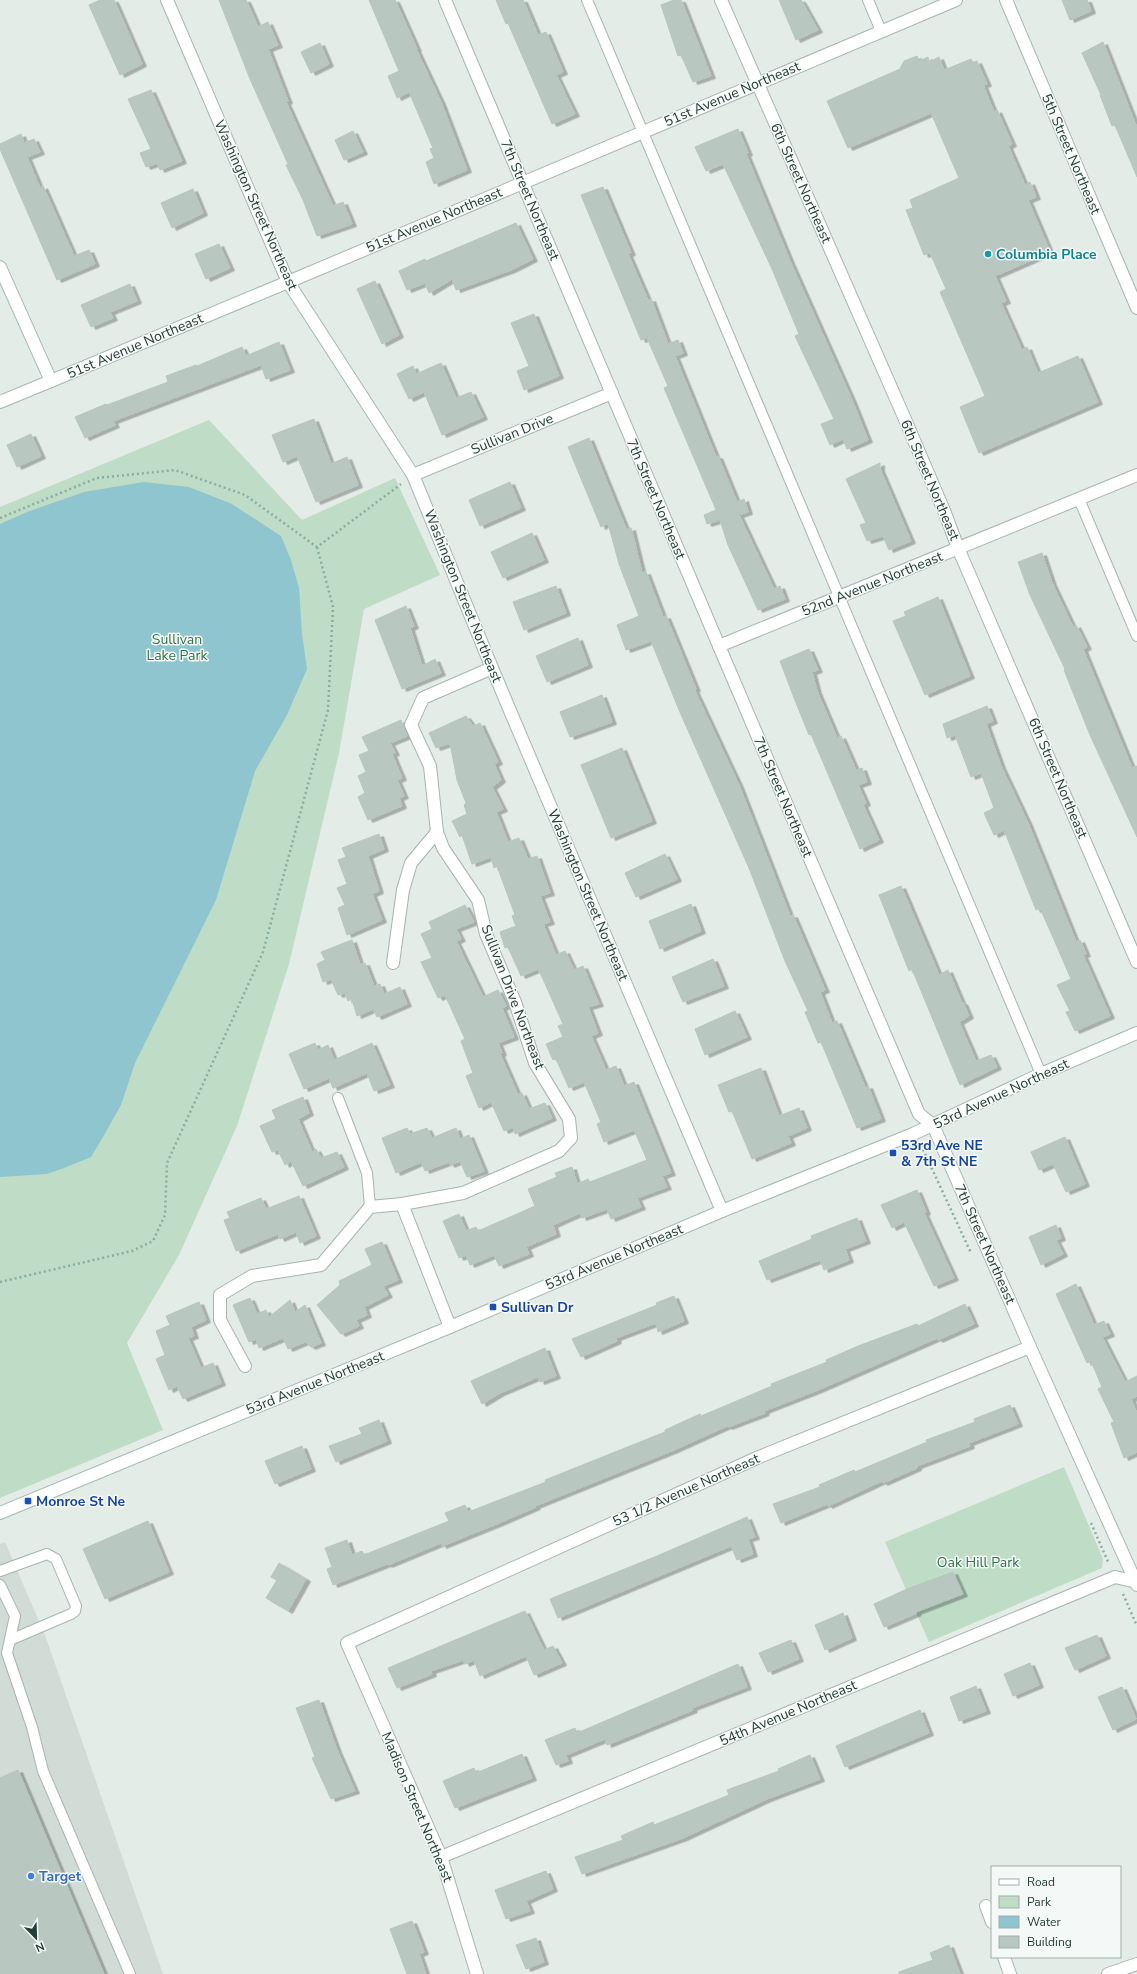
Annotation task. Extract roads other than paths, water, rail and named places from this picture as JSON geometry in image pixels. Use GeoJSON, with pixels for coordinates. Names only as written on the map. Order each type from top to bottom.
{"type":"FeatureCollection","features":[{"type":"Feature","properties":{"kind":"street","name":"Washington Street Northeast"},"geometry":{"type":"LineString","coordinates":[[167,0],[288,282],[413,475],[492,668],[722,1211]]}},
{"type":"Feature","properties":{"kind":"street","name":"7th Street Northeast"},"geometry":{"type":"LineString","coordinates":[[445,0],[719,646],[920,1114],[933,1125],[1030,1347],[1137,1583]]}},
{"type":"Feature","properties":{"kind":"street","name":"6th Street Northeast"},"geometry":{"type":"LineString","coordinates":[[721,0],[907,424],[945,513],[958,548],[1137,962]]}},
{"type":"Feature","properties":{"kind":"street","name":"51st Avenue Northeast"},"geometry":{"type":"LineString","coordinates":[[0,402],[956,0]]}},
{"type":"Feature","properties":{"kind":"street","name":"5th Street Northeast"},"geometry":{"type":"LineString","coordinates":[[1006,0],[1137,308]]}},
{"type":"Feature","properties":{"kind":"street"},"geometry":{"type":"LineString","coordinates":[[0,267],[50,381]]}},
{"type":"Feature","properties":{"kind":"street","name":"Sullivan Drive"},"geometry":{"type":"LineString","coordinates":[[413,475],[612,393]]}},
{"type":"Feature","properties":{"kind":"street","name":"52nd Avenue Northeast"},"geometry":{"type":"LineString","coordinates":[[719,646],[1137,475]]}},
{"type":"Feature","properties":{"kind":"street","name":"Sullivan Drive Northeast"},"geometry":{"type":"LineString","coordinates":[[370,1207],[402,1204],[463,1192],[559,1151],[571,1138],[569,1119],[535,1063],[515,1002],[486,934],[478,900],[443,848],[436,832],[430,766],[411,725],[423,698],[492,668]]}},
{"type":"Feature","properties":{"kind":"street"},"geometry":{"type":"LineString","coordinates":[[393,963],[403,890],[411,863],[436,832]]}},
{"type":"Feature","properties":{"kind":"street","name":"53rd Avenue Northeast"},"geometry":{"type":"LineString","coordinates":[[0,1514],[450,1327],[722,1211],[933,1125],[1041,1074],[1137,1033]]}},
{"type":"Feature","properties":{"kind":"street"},"geometry":{"type":"LineString","coordinates":[[402,1204],[450,1327]]}},
{"type":"Feature","properties":{"kind":"street"},"geometry":{"type":"LineString","coordinates":[[245,1366],[220,1320],[220,1295],[252,1276],[321,1265],[370,1207]]}},
{"type":"Feature","properties":{"kind":"street","name":"53 1/2 Avenue Northeast"},"geometry":{"type":"LineString","coordinates":[[347,1643],[759,1457],[1030,1347]]}},
{"type":"Feature","properties":{"kind":"street","name":"54th Avenue Northeast"},"geometry":{"type":"LineString","coordinates":[[441,1857],[1115,1577],[1137,1583]]}},
{"type":"Feature","properties":{"kind":"street","name":"Madison Street Northeast"},"geometry":{"type":"LineString","coordinates":[[347,1643],[441,1857],[477,1974]]}},
{"type":"Feature","properties":{"kind":"street"},"geometry":{"type":"LineString","coordinates":[[986,1906],[991,1919]]}},
{"type":"Feature","properties":{"kind":"street"},"geometry":{"type":"LineString","coordinates":[[1004,1958],[1010,1974]]}},
{"type":"Feature","properties":{"kind":"street"},"geometry":{"type":"LineString","coordinates":[[1108,1974],[1137,1964]]}},
{"type":"Feature","properties":{"kind":"lane"},"geometry":{"type":"LineString","coordinates":[[586,0],[1041,1074]]}},
{"type":"Feature","properties":{"kind":"lane"},"geometry":{"type":"LineString","coordinates":[[868,0],[881,32]]}},
{"type":"Feature","properties":{"kind":"lane"},"geometry":{"type":"LineString","coordinates":[[1079,499],[1137,636]]}},
{"type":"Feature","properties":{"kind":"lane"},"geometry":{"type":"LineString","coordinates":[[338,1098],[367,1173],[370,1207]]}},
{"type":"Feature","properties":{"kind":"lane"},"geometry":{"type":"LineString","coordinates":[[0,1571],[47,1554],[52,1555],[56,1559],[76,1606],[71,1614],[10,1640]]}},
{"type":"Feature","properties":{"kind":"lane"},"geometry":{"type":"LineString","coordinates":[[0,1585],[15,1616],[7,1653],[32,1727],[43,1771],[130,1974]]}},
{"type":"Feature","properties":{"kind":"water"},"geometry":{"type":"Polygon","coordinates":[[[144,482],[189,487],[232,504],[281,536],[291,560],[299,588],[302,634],[307,669],[287,715],[255,771],[216,900],[135,1063],[121,1105],[91,1157],[47,1174],[0,1177],[0,524],[27,512],[84,492],[144,482]]]}},
{"type":"Feature","properties":{"kind":"place","name":"Columbia Place"},"geometry":{"type":"Point","coordinates":[988,254]}},
{"type":"Feature","properties":{"kind":"place","name":"53rd Ave NE & 7th St NE"},"geometry":{"type":"Point","coordinates":[893,1153]}},
{"type":"Feature","properties":{"kind":"place","name":"Sullivan Dr"},"geometry":{"type":"Point","coordinates":[493,1307]}},
{"type":"Feature","properties":{"kind":"place","name":"Monroe St Ne"},"geometry":{"type":"Point","coordinates":[28,1501]}},
{"type":"Feature","properties":{"kind":"place","name":"Target"},"geometry":{"type":"Point","coordinates":[31,1876]}},
{"type":"Feature","properties":{"kind":"park label","name":"Sullivan Lake Park"},"geometry":{"type":"Point","coordinates":[177,648]}},
{"type":"Feature","properties":{"kind":"park label","name":"Oak Hill Park"},"geometry":{"type":"Point","coordinates":[978,1562]}}]}
